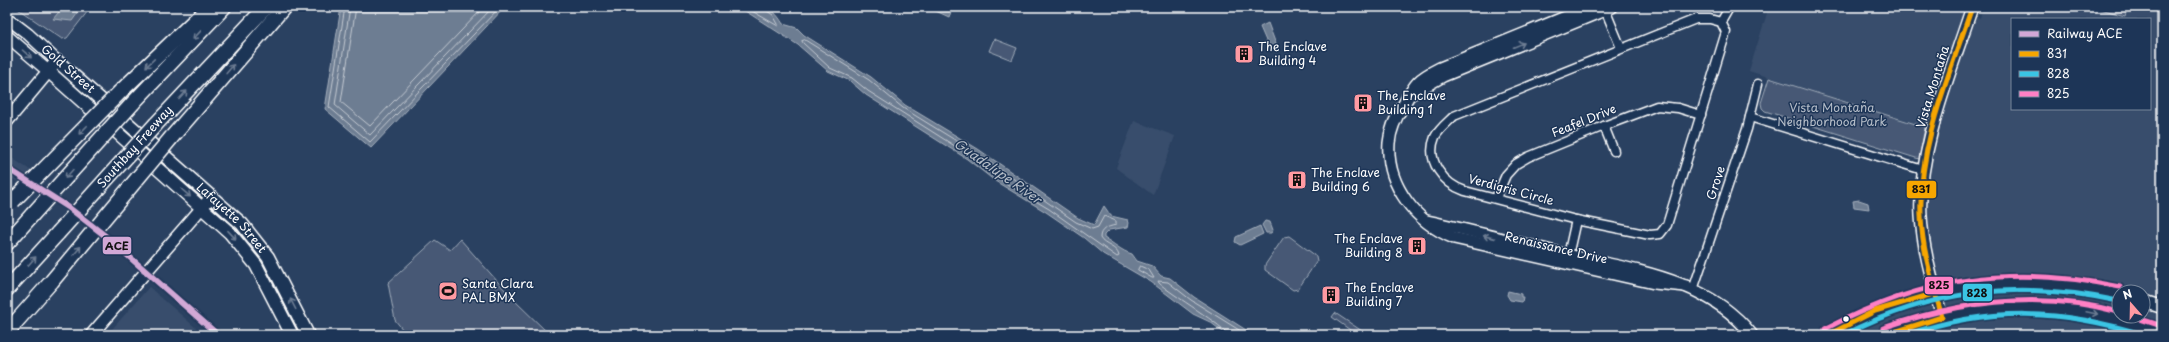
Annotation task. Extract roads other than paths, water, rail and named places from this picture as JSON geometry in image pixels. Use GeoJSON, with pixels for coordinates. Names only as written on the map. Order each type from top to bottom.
{"type":"FeatureCollection","features":[{"type":"Feature","properties":{"kind":"highway"},"geometry":{"type":"LineString","coordinates":[[10,204],[120,92],[209,7]]}},
{"type":"Feature","properties":{"kind":"highway"},"geometry":{"type":"LineString","coordinates":[[7,243],[133,103],[224,7]]}},
{"type":"Feature","properties":{"kind":"highway","name":"Southbay Freeway"},"geometry":{"type":"LineString","coordinates":[[7,289],[156,124],[266,7]]}},
{"type":"Feature","properties":{"kind":"highway"},"geometry":{"type":"LineString","coordinates":[[7,332],[284,7]]}},
{"type":"Feature","properties":{"kind":"main road"},"geometry":{"type":"LineString","coordinates":[[7,121],[57,61]]}},
{"type":"Feature","properties":{"kind":"main road","name":"Gold Street"},"geometry":{"type":"LineString","coordinates":[[57,61],[128,122]]}},
{"type":"Feature","properties":{"kind":"main road","name":"Gold Street"},"geometry":{"type":"LineString","coordinates":[[48,71],[118,133]]}},
{"type":"Feature","properties":{"kind":"main road","name":"Lafayette Street"},"geometry":{"type":"LineString","coordinates":[[128,122],[242,224],[268,257],[308,335]]}},
{"type":"Feature","properties":{"kind":"main road","name":"Lafayette Street"},"geometry":{"type":"LineString","coordinates":[[118,133],[230,233],[256,265],[292,335]]}},
{"type":"Feature","properties":{"kind":"main road"},"geometry":{"type":"LineString","coordinates":[[1828,335],[1876,311],[1936,292],[1992,284],[2034,282],[2086,287],[2111,292]]}},
{"type":"Feature","properties":{"kind":"main road"},"geometry":{"type":"LineString","coordinates":[[2151,304],[2162,307]]}},
{"type":"Feature","properties":{"kind":"main road"},"geometry":{"type":"LineString","coordinates":[[1885,335],[1942,317],[1990,308],[2014,307],[2059,308],[2105,316],[2162,333]]}},
{"type":"Feature","properties":{"kind":"street","name":"Renaissance Drive"},"geometry":{"type":"LineString","coordinates":[[1590,7],[1428,74],[1414,84],[1391,131],[1389,143],[1393,176],[1405,200],[1414,211],[1426,221],[1654,283],[1690,288],[1721,305],[1737,318],[1752,335]]}},
{"type":"Feature","properties":{"kind":"street","name":"Vista Montaña"},"geometry":{"type":"LineString","coordinates":[[1942,317],[1922,231],[1921,198],[1923,170],[1935,124],[1972,7]]}},
{"type":"Feature","properties":{"kind":"street"},"geometry":{"type":"LineString","coordinates":[[1408,96],[1443,76],[1607,8],[1621,48]]}},
{"type":"Feature","properties":{"kind":"street"},"geometry":{"type":"LineString","coordinates":[[1721,22],[1729,8]]}},
{"type":"Feature","properties":{"kind":"street","name":"Gold Street"},"geometry":{"type":"LineString","coordinates":[[7,18],[57,61]]}},
{"type":"Feature","properties":{"kind":"street","name":"Verdigris Circle"},"geometry":{"type":"LineString","coordinates":[[1696,19],[1710,19],[1721,22],[1726,32],[1667,225],[1660,234],[1650,235],[1576,220],[1453,187],[1441,176],[1433,155],[1435,137],[1444,125],[1454,116],[1621,48],[1696,19]]}},
{"type":"Feature","properties":{"kind":"street","name":"Gold Street"},"geometry":{"type":"LineString","coordinates":[[7,36],[48,71]]}},
{"type":"Feature","properties":{"kind":"street","name":"Grove"},"geometry":{"type":"LineString","coordinates":[[1690,288],[1750,117],[1758,84]]}},
{"type":"Feature","properties":{"kind":"street","name":"Feafel Drive"},"geometry":{"type":"LineString","coordinates":[[1496,198],[1506,175],[1516,164],[1528,157],[1604,126],[1657,106],[1678,108],[1701,115]]}},
{"type":"Feature","properties":{"kind":"street"},"geometry":{"type":"LineString","coordinates":[[1750,117],[1923,170]]}},
{"type":"Feature","properties":{"kind":"street"},"geometry":{"type":"LineString","coordinates":[[1604,126],[1614,151]]}},
{"type":"Feature","properties":{"kind":"street"},"geometry":{"type":"LineString","coordinates":[[91,335],[212,196]]}},
{"type":"Feature","properties":{"kind":"street"},"geometry":{"type":"LineString","coordinates":[[1567,259],[1576,220]]}},
{"type":"Feature","properties":{"kind":"water"},"geometry":{"type":"Polygon","coordinates":[[[63,7],[82,7],[72,21],[53,19],[63,7]]]}},
{"type":"Feature","properties":{"kind":"water"},"geometry":{"type":"Polygon","coordinates":[[[341,7],[505,7],[371,148],[325,109],[341,7]]]}},
{"type":"Feature","properties":{"kind":"water","name":"Guadalupe River"},"geometry":{"type":"Polygon","coordinates":[[[739,7],[765,7],[774,12],[783,24],[797,28],[804,35],[871,77],[905,105],[978,149],[1078,218],[1094,225],[1104,206],[1111,216],[1128,220],[1128,227],[1109,230],[1104,235],[1104,238],[1124,251],[1132,254],[1137,261],[1152,266],[1161,276],[1170,278],[1194,297],[1254,335],[1227,335],[1210,322],[1193,314],[1151,282],[1103,254],[1084,238],[1046,212],[995,181],[967,159],[866,95],[850,81],[828,71],[798,45],[739,7]]]}},
{"type":"Feature","properties":{"kind":"water"},"geometry":{"type":"Polygon","coordinates":[[[927,7],[953,7],[949,17],[927,7]]]}},
{"type":"Feature","properties":{"kind":"water"},"geometry":{"type":"Polygon","coordinates":[[[1268,23],[1277,47],[1270,50],[1260,27],[1268,23]]]}},
{"type":"Feature","properties":{"kind":"water"},"geometry":{"type":"Polygon","coordinates":[[[1859,200],[1868,203],[1869,209],[1854,207],[1853,201],[1859,200]]]}},
{"type":"Feature","properties":{"kind":"water"},"geometry":{"type":"Polygon","coordinates":[[[1265,221],[1270,222],[1273,230],[1271,233],[1266,233],[1262,225],[1265,221]]]}},
{"type":"Feature","properties":{"kind":"water"},"geometry":{"type":"Polygon","coordinates":[[[1260,226],[1263,234],[1240,245],[1235,242],[1236,237],[1260,226]]]}},
{"type":"Feature","properties":{"kind":"water"},"geometry":{"type":"Polygon","coordinates":[[[1508,291],[1521,294],[1521,297],[1523,297],[1522,302],[1510,300],[1507,295],[1508,291]]]}},
{"type":"Feature","properties":{"kind":"rail line","name":"ACE"},"geometry":{"type":"LineString","coordinates":[[7,168],[68,207],[108,238],[218,335]]}},
{"type":"Feature","properties":{"kind":"place","name":"The Enclave Building 4"},"geometry":{"type":"Point","coordinates":[1244,54]}},
{"type":"Feature","properties":{"kind":"place","name":"The Enclave Building 1"},"geometry":{"type":"Point","coordinates":[1363,103]}},
{"type":"Feature","properties":{"kind":"place","name":"The Enclave Building 6"},"geometry":{"type":"Point","coordinates":[1297,180]}},
{"type":"Feature","properties":{"kind":"place","name":"The Enclave Building 8"},"geometry":{"type":"Point","coordinates":[1417,246]}},
{"type":"Feature","properties":{"kind":"place","name":"Santa Clara PAL BMX"},"geometry":{"type":"Point","coordinates":[448,291]}},
{"type":"Feature","properties":{"kind":"place","name":"The Enclave Building 7"},"geometry":{"type":"Point","coordinates":[1331,295]}},
{"type":"Feature","properties":{"kind":"park label","name":"Vista Montaña Neighborhood Park"},"geometry":{"type":"Point","coordinates":[1832,115]}}]}
